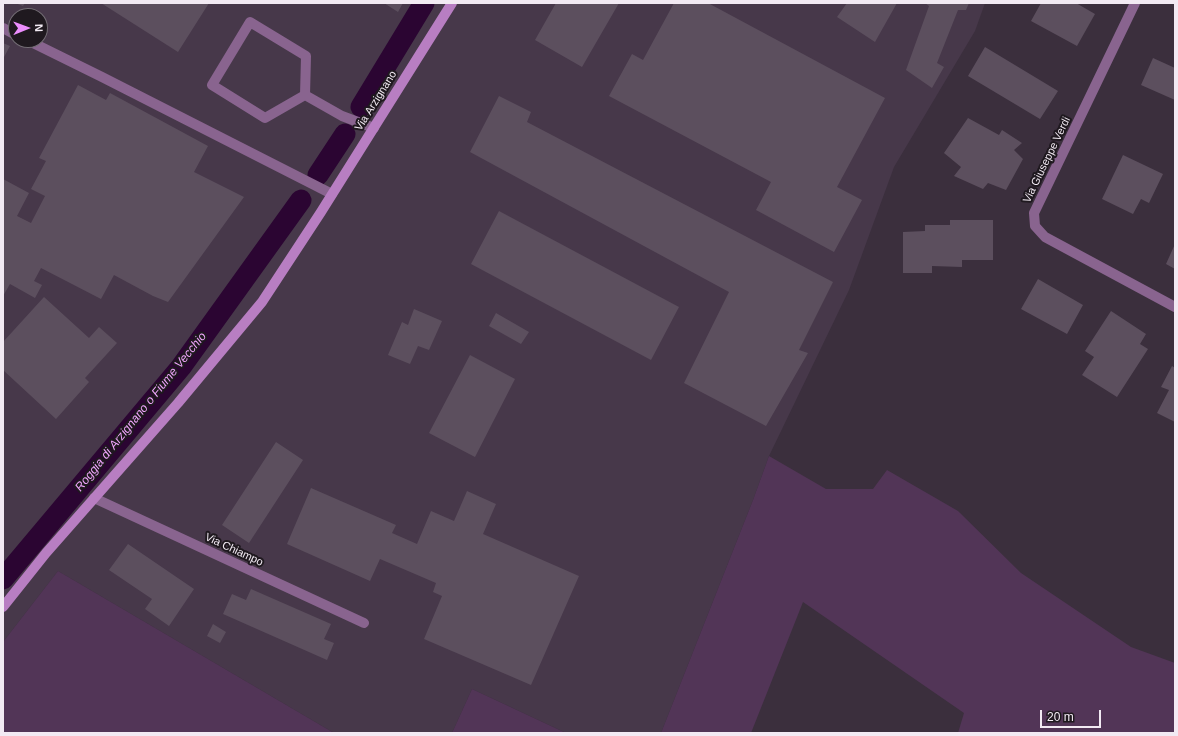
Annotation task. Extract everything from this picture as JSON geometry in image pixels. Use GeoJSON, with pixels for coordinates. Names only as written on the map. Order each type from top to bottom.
{"type":"FeatureCollection","features":[{"type":"Feature","properties":{"kind":"main road","name":"Via Arzignano"},"geometry":{"type":"LineString","coordinates":[[3,607],[46,553],[178,403],[262,302],[321,212],[452,3]]}},
{"type":"Feature","properties":{"kind":"street","name":"Via Giuseppe Verdi"},"geometry":{"type":"LineString","coordinates":[[1135,3],[1034,213],[1035,226],[1045,237],[1175,307]]}},
{"type":"Feature","properties":{"kind":"street"},"geometry":{"type":"LineString","coordinates":[[250,22],[306,56],[305,95],[265,118],[212,85],[250,22]]}},
{"type":"Feature","properties":{"kind":"street"},"geometry":{"type":"LineString","coordinates":[[43,48],[332,194]]}},
{"type":"Feature","properties":{"kind":"street"},"geometry":{"type":"LineString","coordinates":[[305,95],[342,116],[374,128]]}},
{"type":"Feature","properties":{"kind":"street","name":"Via Chiampo"},"geometry":{"type":"LineString","coordinates":[[94,498],[364,623]]}},
{"type":"Feature","properties":{"kind":"shaded area"},"geometry":{"type":"Polygon","coordinates":[[[3,3],[985,3],[975,31],[894,167],[849,290],[769,456],[661,733],[566,733],[472,689],[452,733],[334,733],[58,571],[3,642],[3,3]]]}},
{"type":"Feature","properties":{"kind":"shaded area"},"geometry":{"type":"Polygon","coordinates":[[[769,456],[826,489],[873,489],[887,470],[958,511],[1021,573],[1131,647],[1175,663],[1175,733],[958,733],[964,713],[803,602],[751,733],[661,733],[769,456]]]}},
{"type":"Feature","properties":{"kind":"shaded area"},"geometry":{"type":"Polygon","coordinates":[[[58,571],[334,733],[3,733],[3,642],[58,571]]]}},
{"type":"Feature","properties":{"kind":"shaded area"},"geometry":{"type":"Polygon","coordinates":[[[472,689],[566,733],[452,733],[472,689]]]}},
{"type":"Feature","properties":{"kind":"building"},"geometry":{"type":"Polygon","coordinates":[[[15,3],[25,3],[23,6],[15,3]]]}},
{"type":"Feature","properties":{"kind":"building"},"geometry":{"type":"Polygon","coordinates":[[[101,3],[209,3],[178,52],[101,3]]]}},
{"type":"Feature","properties":{"kind":"building"},"geometry":{"type":"Polygon","coordinates":[[[384,3],[403,3],[398,12],[384,3]]]}},
{"type":"Feature","properties":{"kind":"building"},"geometry":{"type":"Polygon","coordinates":[[[556,3],[619,3],[582,67],[535,40],[556,3]]]}},
{"type":"Feature","properties":{"kind":"building"},"geometry":{"type":"Polygon","coordinates":[[[674,3],[708,3],[885,98],[837,187],[862,200],[834,252],[756,210],[771,182],[609,96],[632,54],[643,60],[674,3]]]}},
{"type":"Feature","properties":{"kind":"building"},"geometry":{"type":"Polygon","coordinates":[[[847,3],[897,3],[875,42],[837,17],[847,3]]]}},
{"type":"Feature","properties":{"kind":"building"},"geometry":{"type":"Polygon","coordinates":[[[925,3],[969,3],[966,10],[958,10],[937,63],[944,67],[932,88],[906,70],[929,6],[925,3]]]}},
{"type":"Feature","properties":{"kind":"building"},"geometry":{"type":"Polygon","coordinates":[[[1041,3],[1076,3],[1095,14],[1077,46],[1031,21],[1041,3]]]}},
{"type":"Feature","properties":{"kind":"building"},"geometry":{"type":"Polygon","coordinates":[[[3,43],[8,45],[9,48],[3,59],[3,43]]]}},
{"type":"Feature","properties":{"kind":"building"},"geometry":{"type":"Polygon","coordinates":[[[985,47],[1058,91],[1040,119],[968,76],[985,47]]]}},
{"type":"Feature","properties":{"kind":"building"},"geometry":{"type":"Polygon","coordinates":[[[1153,58],[1175,68],[1175,100],[1141,85],[1153,58]]]}},
{"type":"Feature","properties":{"kind":"building"},"geometry":{"type":"Polygon","coordinates":[[[78,85],[106,100],[110,93],[208,146],[194,172],[244,197],[168,302],[153,296],[114,275],[101,299],[41,268],[34,281],[42,285],[35,298],[10,284],[3,296],[3,179],[29,193],[17,216],[31,223],[45,196],[31,189],[46,161],[39,158],[78,85]]]}},
{"type":"Feature","properties":{"kind":"building"},"geometry":{"type":"Polygon","coordinates":[[[499,96],[531,112],[527,122],[833,282],[799,350],[808,353],[766,426],[684,383],[729,292],[470,152],[499,96]]]}},
{"type":"Feature","properties":{"kind":"building"},"geometry":{"type":"Polygon","coordinates":[[[968,118],[999,135],[1002,130],[1022,143],[1014,150],[1023,159],[1006,190],[988,183],[983,189],[954,176],[961,167],[944,153],[968,118]]]}},
{"type":"Feature","properties":{"kind":"building"},"geometry":{"type":"Polygon","coordinates":[[[1123,155],[1163,174],[1149,203],[1141,199],[1133,214],[1102,199],[1123,155]]]}},
{"type":"Feature","properties":{"kind":"building"},"geometry":{"type":"Polygon","coordinates":[[[499,211],[679,307],[651,360],[471,264],[499,211]]]}},
{"type":"Feature","properties":{"kind":"building"},"geometry":{"type":"Polygon","coordinates":[[[950,220],[993,220],[993,260],[962,260],[962,267],[932,266],[932,273],[903,273],[903,232],[925,231],[925,225],[950,225],[950,220]]]}},
{"type":"Feature","properties":{"kind":"building"},"geometry":{"type":"Polygon","coordinates":[[[1175,244],[1175,269],[1166,264],[1175,244]]]}},
{"type":"Feature","properties":{"kind":"building"},"geometry":{"type":"Polygon","coordinates":[[[1038,279],[1083,305],[1067,334],[1021,309],[1038,279]]]}},
{"type":"Feature","properties":{"kind":"building"},"geometry":{"type":"Polygon","coordinates":[[[44,297],[89,338],[99,327],[117,343],[85,378],[89,382],[56,419],[3,370],[3,342],[44,297]]]}},
{"type":"Feature","properties":{"kind":"building"},"geometry":{"type":"Polygon","coordinates":[[[414,309],[442,321],[429,350],[418,346],[410,364],[388,355],[402,322],[408,325],[414,309]]]}},
{"type":"Feature","properties":{"kind":"building"},"geometry":{"type":"Polygon","coordinates":[[[1111,311],[1146,334],[1140,344],[1148,349],[1117,397],[1082,375],[1094,357],[1085,351],[1111,311]]]}},
{"type":"Feature","properties":{"kind":"building"},"geometry":{"type":"Polygon","coordinates":[[[496,313],[529,332],[521,344],[489,326],[496,313]]]}},
{"type":"Feature","properties":{"kind":"building"},"geometry":{"type":"Polygon","coordinates":[[[470,355],[515,379],[475,457],[429,433],[470,355]]]}},
{"type":"Feature","properties":{"kind":"building"},"geometry":{"type":"Polygon","coordinates":[[[1172,366],[1175,368],[1175,422],[1157,413],[1169,390],[1161,387],[1172,366]]]}},
{"type":"Feature","properties":{"kind":"building"},"geometry":{"type":"Polygon","coordinates":[[[276,442],[303,460],[249,543],[222,525],[276,442]]]}},
{"type":"Feature","properties":{"kind":"building"},"geometry":{"type":"Polygon","coordinates":[[[311,488],[396,525],[392,533],[417,544],[431,511],[454,521],[467,491],[496,504],[483,534],[579,576],[531,685],[424,639],[442,596],[433,592],[436,583],[380,559],[370,581],[287,544],[311,488]]]}},
{"type":"Feature","properties":{"kind":"building"},"geometry":{"type":"Polygon","coordinates":[[[128,544],[194,589],[169,626],[145,609],[152,599],[109,570],[128,544]]]}},
{"type":"Feature","properties":{"kind":"building"},"geometry":{"type":"Polygon","coordinates":[[[251,589],[331,624],[324,639],[334,643],[327,660],[223,614],[232,594],[246,600],[251,589]]]}},
{"type":"Feature","properties":{"kind":"building"},"geometry":{"type":"Polygon","coordinates":[[[213,624],[226,632],[220,643],[207,636],[213,624]]]}},
{"type":"Feature","properties":{"kind":"waterway","name":"Roggia di Arzignano o Fiume Vecchio"},"geometry":{"type":"LineString","coordinates":[[361,107],[424,3]]}},
{"type":"Feature","properties":{"kind":"waterway","name":"Roggia di Arzignano o Fiume Vecchio"},"geometry":{"type":"LineString","coordinates":[[318,175],[345,134]]}},
{"type":"Feature","properties":{"kind":"waterway","name":"Roggia di Arzignano o Fiume Vecchio"},"geometry":{"type":"LineString","coordinates":[[3,579],[181,367],[301,200]]}}]}
